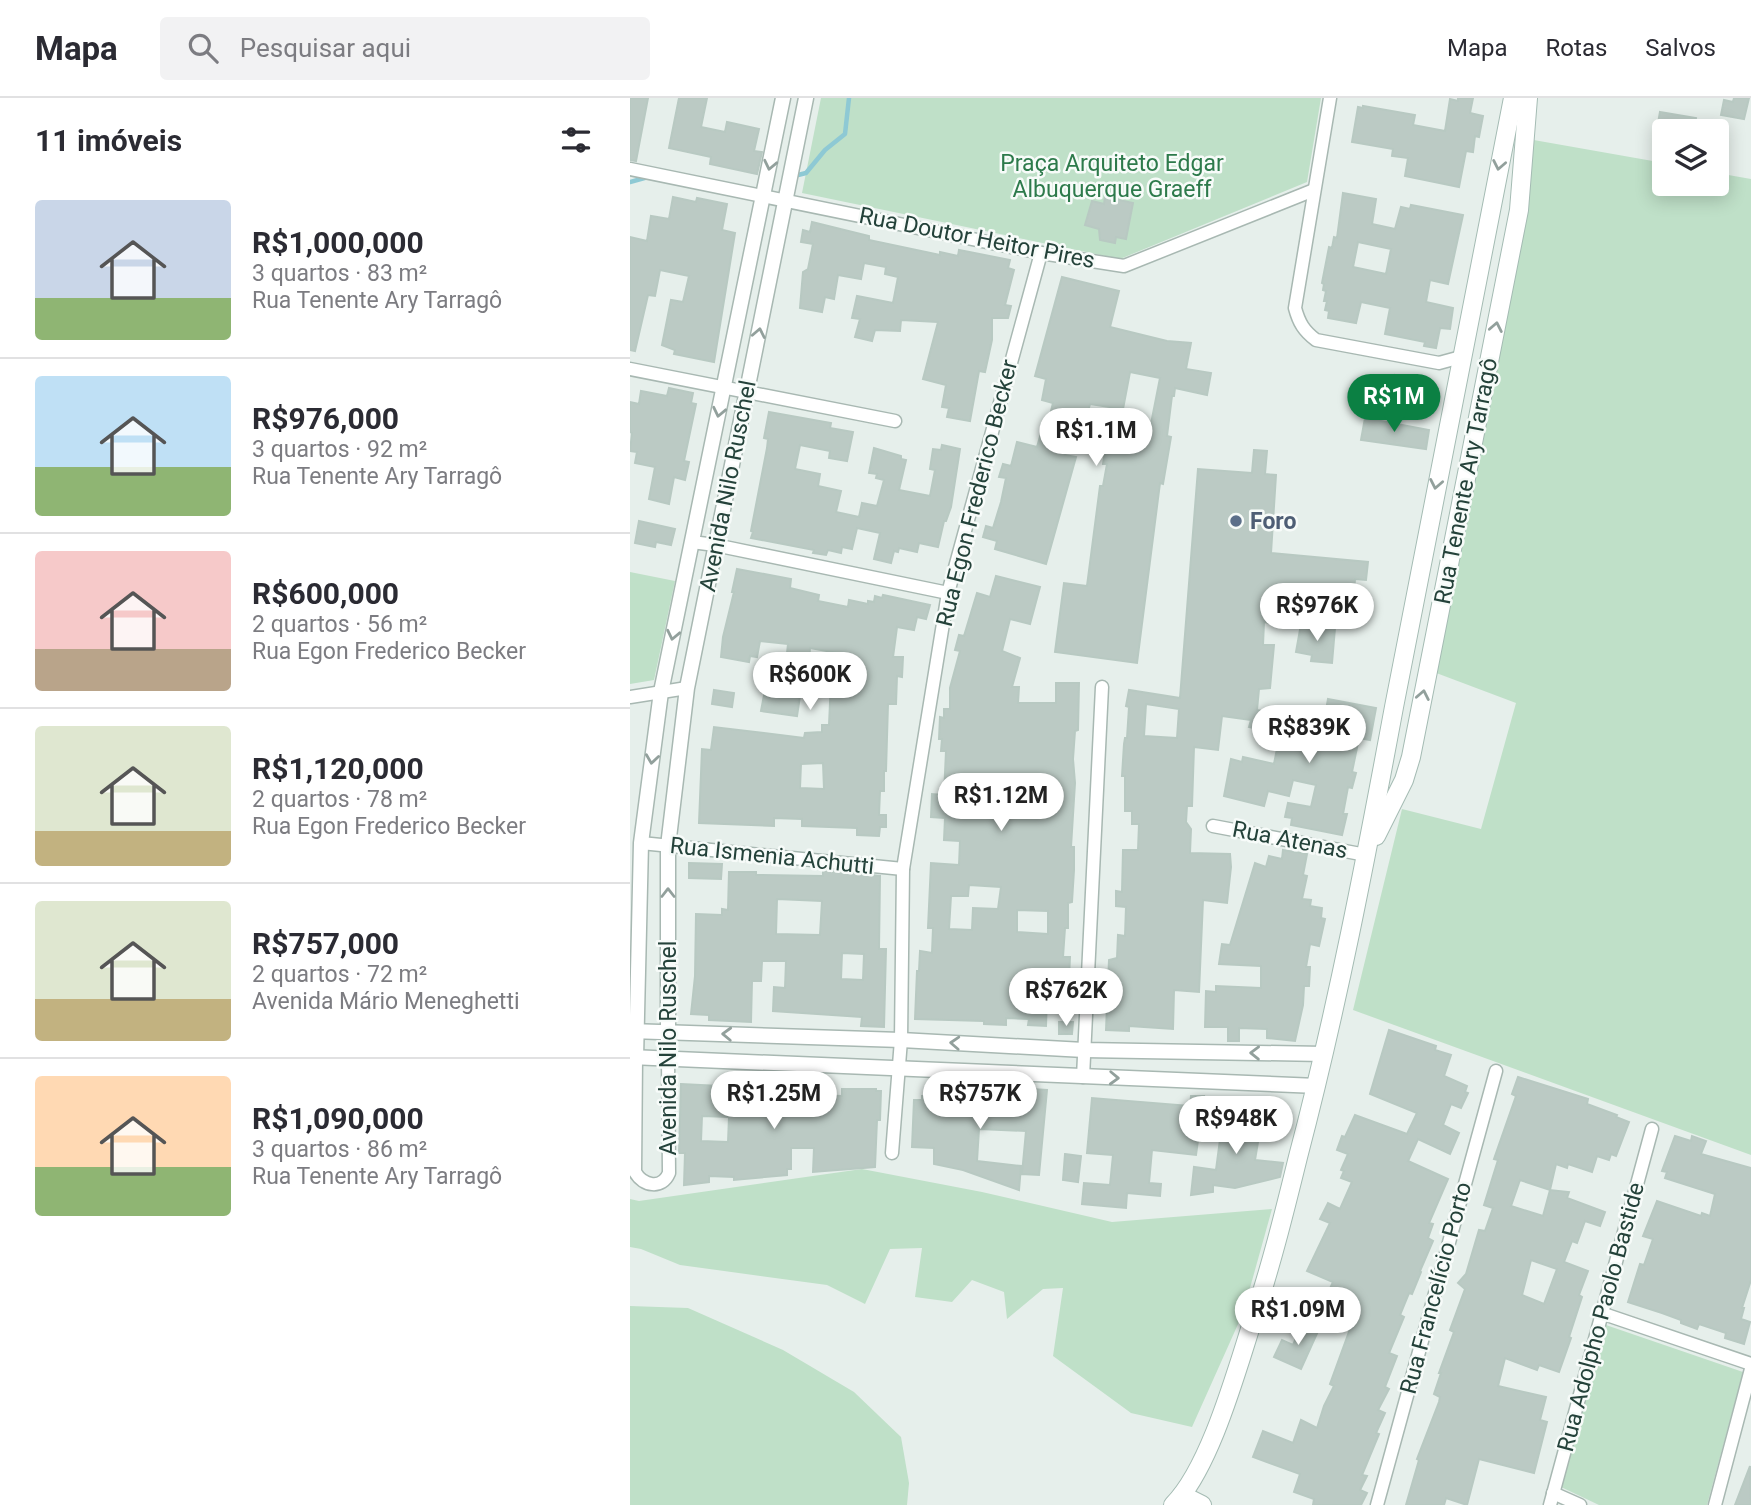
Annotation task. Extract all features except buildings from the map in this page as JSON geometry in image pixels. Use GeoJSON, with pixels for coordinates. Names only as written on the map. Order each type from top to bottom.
{"type":"FeatureCollection","features":[{"type":"Feature","properties":{"kind":"main road","name":"Rua Tenente Ary Tarragô"},"geometry":{"type":"LineString","coordinates":[[1177,1500],[1199,1465],[1226,1403],[1264,1287],[1317,1086],[1366,855],[1513,98]]}},
{"type":"Feature","properties":{"kind":"main road","name":"Rua Tenente Ary Tarragô"},"geometry":{"type":"LineString","coordinates":[[1366,855],[1410,762],[1519,210],[1528,98]]}},
{"type":"Feature","properties":{"kind":"main road"},"geometry":{"type":"LineString","coordinates":[[1461,357],[1489,362]]}},
{"type":"Feature","properties":{"kind":"main road"},"geometry":{"type":"LineString","coordinates":[[1457,378],[1485,384]]}},
{"type":"Feature","properties":{"kind":"main road"},"geometry":{"type":"LineString","coordinates":[[1385,756],[1392,766],[1399,767],[1410,762]]}},
{"type":"Feature","properties":{"kind":"main road"},"geometry":{"type":"LineString","coordinates":[[1177,1500],[1202,1505]]}},
{"type":"Feature","properties":{"kind":"street","name":"Avenida Nilo Ruschel"},"geometry":{"type":"LineString","coordinates":[[783,98],[661,692],[641,843],[633,1031],[635,1172],[640,1180],[648,1184],[661,1183],[669,1173],[668,846],[687,688],[806,98]]}},
{"type":"Feature","properties":{"kind":"street"},"geometry":{"type":"LineString","coordinates":[[1330,98],[1295,309],[1298,321],[1305,332],[1315,340],[1439,363],[1461,357]]}},
{"type":"Feature","properties":{"kind":"street","name":"Rua Doutor Heitor Pires"},"geometry":{"type":"LineString","coordinates":[[630,169],[1041,253],[1124,266],[1314,190]]}},
{"type":"Feature","properties":{"kind":"street","name":"Rua Egon Frederico Becker"},"geometry":{"type":"LineString","coordinates":[[892,1153],[901,1040],[902,869],[948,593],[1041,253]]}},
{"type":"Feature","properties":{"kind":"street"},"geometry":{"type":"LineString","coordinates":[[1439,363],[1457,378]]}},
{"type":"Feature","properties":{"kind":"street"},"geometry":{"type":"LineString","coordinates":[[630,369],[895,421]]}},
{"type":"Feature","properties":{"kind":"street"},"geometry":{"type":"LineString","coordinates":[[692,542],[948,593]]}},
{"type":"Feature","properties":{"kind":"street"},"geometry":{"type":"LineString","coordinates":[[1083,1077],[1102,687]]}},
{"type":"Feature","properties":{"kind":"street"},"geometry":{"type":"LineString","coordinates":[[630,697],[687,688]]}},
{"type":"Feature","properties":{"kind":"street","name":"Rua Atenas"},"geometry":{"type":"LineString","coordinates":[[1213,826],[1366,855]]}},
{"type":"Feature","properties":{"kind":"street","name":"Rua Ismenia Achutti"},"geometry":{"type":"LineString","coordinates":[[641,843],[902,869]]}},
{"type":"Feature","properties":{"kind":"street"},"geometry":{"type":"LineString","coordinates":[[633,1031],[901,1040],[1084,1051],[1324,1054]]}},
{"type":"Feature","properties":{"kind":"street"},"geometry":{"type":"LineString","coordinates":[[633,1058],[1317,1086]]}},
{"type":"Feature","properties":{"kind":"street","name":"Rua Francelício Porto"},"geometry":{"type":"LineString","coordinates":[[1377,1505],[1496,1071]]}},
{"type":"Feature","properties":{"kind":"street","name":"Rua Adolpho Paolo Bastide"},"geometry":{"type":"LineString","coordinates":[[1551,1499],[1652,1129]]}},
{"type":"Feature","properties":{"kind":"street"},"geometry":{"type":"LineString","coordinates":[[1601,1313],[1751,1367],[1715,1505]]}},
{"type":"Feature","properties":{"kind":"street"},"geometry":{"type":"LineString","coordinates":[[1551,1499],[1580,1505]]}},
{"type":"Feature","properties":{"kind":"green space","name":"Praça Arquiteto Edgar Albuquerque Graeff"},"geometry":{"type":"Polygon","coordinates":[[[821,98],[1321,98],[1307,182],[1120,259],[802,193],[821,98]]]}},
{"type":"Feature","properties":{"kind":"green space"},"geometry":{"type":"Polygon","coordinates":[[[1528,139],[1652,161],[1652,196],[1729,196],[1729,175],[1751,179],[1751,1155],[1353,1010],[1402,809],[1481,829],[1516,703],[1423,668],[1528,139]]]}},
{"type":"Feature","properties":{"kind":"green space"},"geometry":{"type":"Polygon","coordinates":[[[630,572],[675,581],[654,680],[630,684],[630,572]]]}},
{"type":"Feature","properties":{"kind":"green space"},"geometry":{"type":"Polygon","coordinates":[[[862,1169],[982,1192],[1112,1222],[1272,1209],[1243,1313],[1192,1427],[1131,1413],[1053,1356],[1063,1288],[1043,1289],[1007,1319],[1004,1292],[972,1280],[952,1302],[915,1297],[922,1248],[890,1249],[865,1304],[827,1285],[680,1265],[630,1247],[630,1199],[639,1201],[862,1169]]]}},
{"type":"Feature","properties":{"kind":"green space"},"geometry":{"type":"Polygon","coordinates":[[[630,1306],[688,1308],[783,1350],[854,1392],[901,1437],[909,1483],[907,1505],[630,1505],[630,1306]]]}},
{"type":"Feature","properties":{"kind":"green space"},"geometry":{"type":"Polygon","coordinates":[[[1603,1324],[1743,1372],[1707,1505],[1599,1505],[1561,1487],[1603,1324]]]}},
{"type":"Feature","properties":{"kind":"waterway"},"geometry":{"type":"LineString","coordinates":[[794,176],[806,173],[825,150],[845,134],[849,98]]}},
{"type":"Feature","properties":{"kind":"waterway"},"geometry":{"type":"LineString","coordinates":[[630,182],[648,177]]}},
{"type":"Feature","properties":{"kind":"place","name":"Foro"},"geometry":{"type":"Point","coordinates":[1236,521]}}]}
